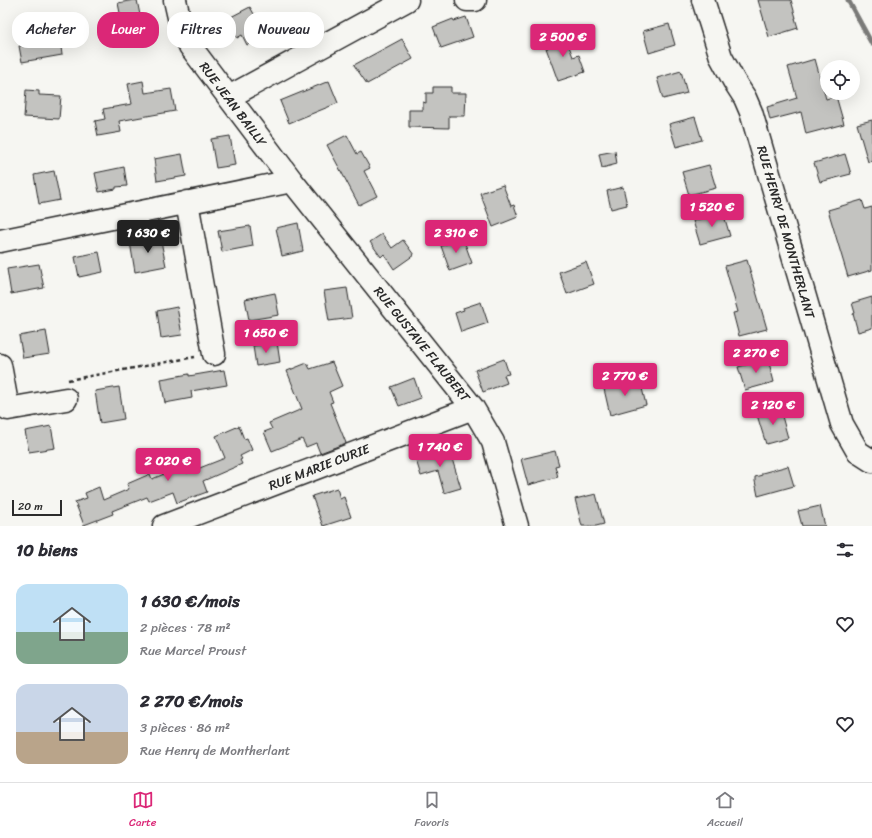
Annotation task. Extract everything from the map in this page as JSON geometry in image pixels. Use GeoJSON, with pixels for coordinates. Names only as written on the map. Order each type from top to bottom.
{"type":"FeatureCollection","features":[{"type":"Feature","properties":{"kind":"street","name":"RUE JEAN BAILLY"},"geometry":{"type":"LineString","coordinates":[[174,0],[180,22],[190,46],[292,181]]}},
{"type":"Feature","properties":{"kind":"street"},"geometry":{"type":"LineString","coordinates":[[229,97],[407,0]]}},
{"type":"Feature","properties":{"kind":"street"},"geometry":{"type":"LineString","coordinates":[[468,0],[476,0]]}},
{"type":"Feature","properties":{"kind":"street","name":"RUE HENRY DE MONTHERLANT"},"geometry":{"type":"LineString","coordinates":[[703,0],[721,57],[745,98],[751,112],[842,424],[858,452],[872,461]]}},
{"type":"Feature","properties":{"kind":"street"},"geometry":{"type":"LineString","coordinates":[[0,241],[292,181]]}},
{"type":"Feature","properties":{"kind":"street","name":"RUE GUSTAVE FLAUBERT"},"geometry":{"type":"LineString","coordinates":[[292,181],[473,408],[493,442],[517,526]]}},
{"type":"Feature","properties":{"kind":"street"},"geometry":{"type":"LineString","coordinates":[[187,202],[214,354]]}},
{"type":"Feature","properties":{"kind":"street"},"geometry":{"type":"LineString","coordinates":[[0,366],[8,409],[66,389]]}},
{"type":"Feature","properties":{"kind":"street","name":"RUE MARIE CURIE"},"geometry":{"type":"LineString","coordinates":[[164,526],[473,408]]}},
{"type":"Feature","properties":{"kind":"path"},"geometry":{"type":"LineString","coordinates":[[66,389],[214,354]]}},
{"type":"Feature","properties":{"kind":"building"},"geometry":{"type":"Polygon","coordinates":[[[137,0],[139,12],[120,12],[118,3],[137,0]]]}},
{"type":"Feature","properties":{"kind":"building"},"geometry":{"type":"Polygon","coordinates":[[[758,0],[791,0],[798,28],[769,37],[758,0]]]}},
{"type":"Feature","properties":{"kind":"building"},"geometry":{"type":"Polygon","coordinates":[[[250,7],[253,12],[244,12],[244,39],[242,35],[237,38],[236,36],[236,14],[250,7]]]}},
{"type":"Feature","properties":{"kind":"building"},"geometry":{"type":"Polygon","coordinates":[[[466,17],[473,37],[441,48],[433,27],[453,19],[454,21],[466,17]]]}},
{"type":"Feature","properties":{"kind":"building"},"geometry":{"type":"Polygon","coordinates":[[[669,24],[675,45],[649,53],[643,31],[669,24]]]}},
{"type":"Feature","properties":{"kind":"building"},"geometry":{"type":"Polygon","coordinates":[[[564,33],[573,57],[579,55],[585,72],[558,81],[546,48],[548,48],[545,40],[564,33]]]}},
{"type":"Feature","properties":{"kind":"building"},"geometry":{"type":"Polygon","coordinates":[[[402,39],[413,59],[367,84],[354,65],[402,39]]]}},
{"type":"Feature","properties":{"kind":"building"},"geometry":{"type":"Polygon","coordinates":[[[19,48],[61,48],[62,55],[22,62],[19,48]]]}},
{"type":"Feature","properties":{"kind":"building"},"geometry":{"type":"Polygon","coordinates":[[[815,59],[820,77],[820,100],[837,100],[844,124],[806,134],[801,112],[770,120],[767,107],[797,98],[788,67],[815,59]]]}},
{"type":"Feature","properties":{"kind":"building"},"geometry":{"type":"Polygon","coordinates":[[[681,71],[687,93],[663,99],[657,78],[681,71]]]}},
{"type":"Feature","properties":{"kind":"building"},"geometry":{"type":"Polygon","coordinates":[[[143,81],[145,93],[171,89],[175,111],[119,121],[121,132],[98,136],[95,121],[105,119],[103,109],[132,104],[128,84],[143,81]]]}},
{"type":"Feature","properties":{"kind":"building"},"geometry":{"type":"Polygon","coordinates":[[[329,81],[338,103],[289,123],[280,101],[329,81]]]}},
{"type":"Feature","properties":{"kind":"building"},"geometry":{"type":"Polygon","coordinates":[[[433,87],[451,87],[451,93],[466,93],[465,116],[449,116],[449,128],[409,127],[409,110],[423,110],[423,102],[426,103],[426,93],[433,93],[433,87]]]}},
{"type":"Feature","properties":{"kind":"building"},"geometry":{"type":"Polygon","coordinates":[[[26,90],[39,91],[39,95],[61,96],[59,119],[24,117],[26,90]]]}},
{"type":"Feature","properties":{"kind":"building"},"geometry":{"type":"Polygon","coordinates":[[[695,117],[702,140],[676,147],[669,124],[695,117]]]}},
{"type":"Feature","properties":{"kind":"building"},"geometry":{"type":"Polygon","coordinates":[[[872,120],[872,161],[868,162],[857,124],[872,120]]]}},
{"type":"Feature","properties":{"kind":"building"},"geometry":{"type":"Polygon","coordinates":[[[347,135],[357,154],[361,152],[370,168],[364,171],[377,196],[359,205],[327,145],[347,135]]]}},
{"type":"Feature","properties":{"kind":"building"},"geometry":{"type":"Polygon","coordinates":[[[230,136],[235,165],[216,168],[211,139],[230,136]]]}},
{"type":"Feature","properties":{"kind":"building"},"geometry":{"type":"Polygon","coordinates":[[[615,151],[617,164],[602,168],[599,154],[615,151]]]}},
{"type":"Feature","properties":{"kind":"building"},"geometry":{"type":"Polygon","coordinates":[[[182,154],[186,176],[157,181],[154,159],[182,154]]]}},
{"type":"Feature","properties":{"kind":"building"},"geometry":{"type":"Polygon","coordinates":[[[845,154],[851,174],[820,182],[814,163],[845,154]]]}},
{"type":"Feature","properties":{"kind":"building"},"geometry":{"type":"Polygon","coordinates":[[[709,165],[716,188],[689,195],[682,172],[709,165]]]}},
{"type":"Feature","properties":{"kind":"building"},"geometry":{"type":"Polygon","coordinates":[[[124,167],[127,186],[116,187],[116,189],[99,192],[95,173],[124,167]]]}},
{"type":"Feature","properties":{"kind":"building"},"geometry":{"type":"Polygon","coordinates":[[[54,171],[60,200],[39,204],[34,175],[54,171]]]}},
{"type":"Feature","properties":{"kind":"building"},"geometry":{"type":"Polygon","coordinates":[[[503,185],[511,206],[514,205],[518,217],[493,227],[480,193],[503,185]]]}},
{"type":"Feature","properties":{"kind":"building"},"geometry":{"type":"Polygon","coordinates":[[[623,187],[627,205],[611,209],[607,191],[623,187]]]}},
{"type":"Feature","properties":{"kind":"building"},"geometry":{"type":"Polygon","coordinates":[[[862,200],[865,209],[872,207],[872,270],[848,277],[828,210],[862,200]]]}},
{"type":"Feature","properties":{"kind":"building"},"geometry":{"type":"Polygon","coordinates":[[[723,212],[730,236],[700,244],[693,221],[723,212]]]}},
{"type":"Feature","properties":{"kind":"building"},"geometry":{"type":"Polygon","coordinates":[[[298,223],[303,251],[282,256],[276,228],[298,223]]]}},
{"type":"Feature","properties":{"kind":"building"},"geometry":{"type":"Polygon","coordinates":[[[250,226],[253,246],[222,252],[218,231],[250,226]]]}},
{"type":"Feature","properties":{"kind":"building"},"geometry":{"type":"Polygon","coordinates":[[[382,234],[392,248],[403,240],[414,255],[394,269],[384,254],[381,257],[370,242],[382,234]]]}},
{"type":"Feature","properties":{"kind":"building"},"geometry":{"type":"Polygon","coordinates":[[[160,236],[166,266],[135,272],[130,242],[160,236]]]}},
{"type":"Feature","properties":{"kind":"building"},"geometry":{"type":"Polygon","coordinates":[[[463,238],[472,263],[450,271],[441,246],[463,238]]]}},
{"type":"Feature","properties":{"kind":"building"},"geometry":{"type":"Polygon","coordinates":[[[99,252],[103,272],[79,277],[75,257],[99,252]]]}},
{"type":"Feature","properties":{"kind":"building"},"geometry":{"type":"Polygon","coordinates":[[[747,260],[767,329],[739,336],[733,313],[738,312],[725,266],[747,260]]]}},
{"type":"Feature","properties":{"kind":"building"},"geometry":{"type":"Polygon","coordinates":[[[586,262],[594,284],[567,294],[559,272],[586,262]]]}},
{"type":"Feature","properties":{"kind":"building"},"geometry":{"type":"Polygon","coordinates":[[[39,264],[44,288],[11,294],[7,269],[39,264]]]}},
{"type":"Feature","properties":{"kind":"building"},"geometry":{"type":"Polygon","coordinates":[[[347,288],[352,318],[329,321],[324,291],[347,288]]]}},
{"type":"Feature","properties":{"kind":"building"},"geometry":{"type":"Polygon","coordinates":[[[275,293],[279,315],[249,320],[245,299],[275,293]]]}},
{"type":"Feature","properties":{"kind":"building"},"geometry":{"type":"Polygon","coordinates":[[[872,297],[872,328],[858,332],[853,314],[855,313],[852,303],[872,297]]]}},
{"type":"Feature","properties":{"kind":"building"},"geometry":{"type":"Polygon","coordinates":[[[481,302],[488,323],[461,332],[455,313],[464,310],[463,308],[481,302]]]}},
{"type":"Feature","properties":{"kind":"building"},"geometry":{"type":"Polygon","coordinates":[[[177,307],[182,335],[161,338],[157,311],[177,307]]]}},
{"type":"Feature","properties":{"kind":"building"},"geometry":{"type":"Polygon","coordinates":[[[46,331],[50,354],[23,358],[19,336],[46,331]]]}},
{"type":"Feature","properties":{"kind":"building"},"geometry":{"type":"Polygon","coordinates":[[[277,342],[280,362],[256,366],[253,346],[277,342]]]}},
{"type":"Feature","properties":{"kind":"building"},"geometry":{"type":"Polygon","coordinates":[[[504,359],[509,374],[504,375],[507,383],[483,392],[475,370],[504,359]]]}},
{"type":"Feature","properties":{"kind":"building"},"geometry":{"type":"Polygon","coordinates":[[[768,359],[774,382],[745,390],[738,367],[768,359]]]}},
{"type":"Feature","properties":{"kind":"building"},"geometry":{"type":"Polygon","coordinates":[[[332,362],[342,386],[329,392],[333,402],[330,403],[346,443],[320,453],[316,443],[306,447],[302,439],[272,451],[264,432],[272,429],[269,423],[302,409],[287,371],[307,363],[310,369],[332,362]]]}},
{"type":"Feature","properties":{"kind":"building"},"geometry":{"type":"Polygon","coordinates":[[[224,370],[227,385],[191,391],[192,398],[165,403],[161,379],[224,370]]]}},
{"type":"Feature","properties":{"kind":"building"},"geometry":{"type":"Polygon","coordinates":[[[414,378],[421,398],[399,406],[391,387],[414,378]]]}},
{"type":"Feature","properties":{"kind":"building"},"geometry":{"type":"Polygon","coordinates":[[[640,380],[646,405],[610,415],[604,389],[640,380]]]}},
{"type":"Feature","properties":{"kind":"building"},"geometry":{"type":"Polygon","coordinates":[[[119,387],[124,419],[100,423],[95,391],[119,387]]]}},
{"type":"Feature","properties":{"kind":"building"},"geometry":{"type":"Polygon","coordinates":[[[780,409],[788,438],[766,444],[757,415],[780,409]]]}},
{"type":"Feature","properties":{"kind":"building"},"geometry":{"type":"Polygon","coordinates":[[[51,426],[55,448],[29,452],[25,431],[51,426]]]}},
{"type":"Feature","properties":{"kind":"building"},"geometry":{"type":"Polygon","coordinates":[[[239,426],[244,439],[247,438],[252,450],[240,456],[242,459],[240,460],[242,464],[203,481],[207,492],[177,503],[173,492],[149,501],[147,497],[112,511],[113,514],[84,525],[75,502],[87,498],[85,493],[99,487],[103,500],[129,489],[127,484],[150,474],[152,479],[184,466],[187,473],[225,458],[216,436],[239,426]]]}},
{"type":"Feature","properties":{"kind":"building"},"geometry":{"type":"Polygon","coordinates":[[[448,446],[461,488],[444,493],[438,471],[421,476],[416,460],[424,458],[423,453],[448,446]]]}},
{"type":"Feature","properties":{"kind":"building"},"geometry":{"type":"Polygon","coordinates":[[[555,451],[559,465],[555,466],[558,477],[528,485],[521,459],[555,451]]]}},
{"type":"Feature","properties":{"kind":"building"},"geometry":{"type":"Polygon","coordinates":[[[788,466],[794,486],[758,496],[755,477],[762,475],[762,473],[788,466]]]}},
{"type":"Feature","properties":{"kind":"building"},"geometry":{"type":"Polygon","coordinates":[[[337,488],[340,499],[344,497],[351,517],[323,526],[312,496],[337,488]]]}},
{"type":"Feature","properties":{"kind":"building"},"geometry":{"type":"Polygon","coordinates":[[[596,494],[604,524],[596,526],[582,526],[575,499],[596,494]]]}},
{"type":"Feature","properties":{"kind":"building"},"geometry":{"type":"Polygon","coordinates":[[[820,506],[825,526],[802,526],[798,511],[820,506]]]}},
{"type":"Feature","properties":{"kind":"waterway"},"geometry":{"type":"LineString","coordinates":[[848,0],[872,44]]}}]}
